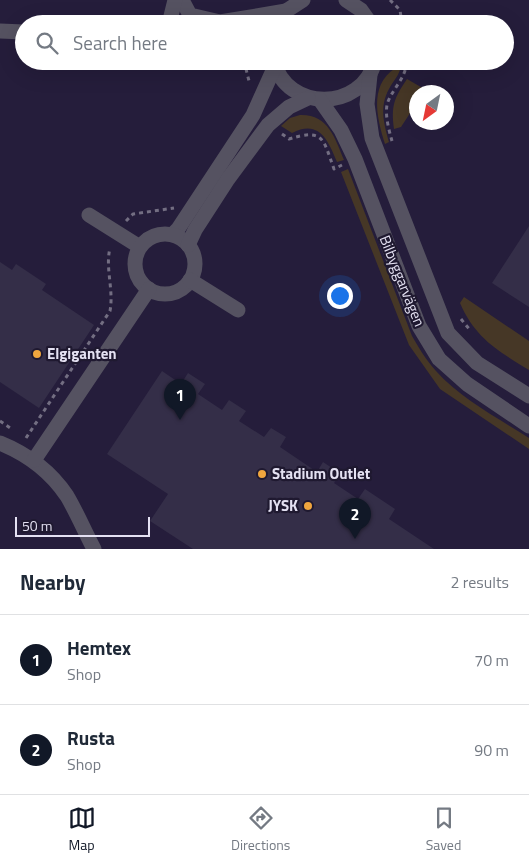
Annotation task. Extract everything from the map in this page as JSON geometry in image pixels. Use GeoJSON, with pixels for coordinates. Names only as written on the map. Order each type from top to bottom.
{"type":"FeatureCollection","features":[{"type":"Feature","properties":{"kind":"street"},"geometry":{"type":"LineString","coordinates":[[171,15],[175,0]]}},
{"type":"Feature","properties":{"kind":"street"},"geometry":{"type":"LineString","coordinates":[[182,0],[190,15]]}},
{"type":"Feature","properties":{"kind":"street"},"geometry":{"type":"LineString","coordinates":[[286,15],[303,0]]}},
{"type":"Feature","properties":{"kind":"street"},"geometry":{"type":"LineString","coordinates":[[346,0],[360,5]]}},
{"type":"Feature","properties":{"kind":"street"},"geometry":{"type":"LineString","coordinates":[[0,31],[15,32]]}},
{"type":"Feature","properties":{"kind":"street"},"geometry":{"type":"LineString","coordinates":[[173,234],[253,115],[272,70]]}},
{"type":"Feature","properties":{"kind":"street"},"geometry":{"type":"LineString","coordinates":[[277,70],[280,77],[297,93],[314,99],[332,100],[343,97],[358,88],[371,70]]}},
{"type":"Feature","properties":{"kind":"street","name":"Bilbyggarvägen"},"geometry":{"type":"LineString","coordinates":[[372,70],[367,104],[372,138],[448,333],[477,363],[529,396]]}},
{"type":"Feature","properties":{"kind":"street"},"geometry":{"type":"LineString","coordinates":[[188,244],[228,179],[268,125],[289,107],[314,99]]}},
{"type":"Feature","properties":{"kind":"street","name":"Bilbyggarvägen"},"geometry":{"type":"LineString","coordinates":[[314,99],[342,130],[419,326],[439,360],[467,384],[529,426]]}},
{"type":"Feature","properties":{"kind":"street"},"geometry":{"type":"LineString","coordinates":[[89,215],[140,247]]}},
{"type":"Feature","properties":{"kind":"street"},"geometry":{"type":"LineString","coordinates":[[163,234],[173,234],[188,244],[195,262],[194,271],[184,287],[167,293],[158,292],[149,289],[142,282],[137,274],[135,265],[136,256],[146,240],[163,234]]}},
{"type":"Feature","properties":{"kind":"street"},"geometry":{"type":"LineString","coordinates":[[190,280],[238,310]]}},
{"type":"Feature","properties":{"kind":"street"},"geometry":{"type":"LineString","coordinates":[[34,460],[149,289]]}},
{"type":"Feature","properties":{"kind":"street"},"geometry":{"type":"LineString","coordinates":[[0,443],[34,460],[67,496],[94,549]]}},
{"type":"Feature","properties":{"kind":"path"},"geometry":{"type":"LineString","coordinates":[[390,0],[400,10],[401,15]]}},
{"type":"Feature","properties":{"kind":"path"},"geometry":{"type":"LineString","coordinates":[[377,152],[394,147],[389,129],[387,106],[406,70]]}},
{"type":"Feature","properties":{"kind":"path"},"geometry":{"type":"LineString","coordinates":[[268,125],[289,139],[306,134],[316,135],[324,143],[334,168],[355,160]]}},
{"type":"Feature","properties":{"kind":"path"},"geometry":{"type":"LineString","coordinates":[[458,315],[474,336]]}},
{"type":"Feature","properties":{"kind":"path"},"geometry":{"type":"LineString","coordinates":[[0,421],[19,433]]}},
{"type":"Feature","properties":{"kind":"shaded area"},"geometry":{"type":"Polygon","coordinates":[[[0,0],[529,0],[529,549],[0,549],[0,0]]]}},
{"type":"Feature","properties":{"kind":"shaded area"},"geometry":{"type":"Polygon","coordinates":[[[400,70],[384,102],[384,122],[389,142],[385,144],[379,122],[377,100],[383,80],[390,72],[400,70]]]}},
{"type":"Feature","properties":{"kind":"shaded area"},"geometry":{"type":"Polygon","coordinates":[[[407,79],[417,85],[409,85],[409,115],[401,127],[394,129],[393,108],[399,92],[407,79]]]}},
{"type":"Feature","properties":{"kind":"shaded area"},"geometry":{"type":"Polygon","coordinates":[[[300,115],[310,116],[324,123],[334,136],[344,160],[337,162],[326,139],[316,130],[301,129],[292,133],[281,126],[290,118],[300,115]]]}},
{"type":"Feature","properties":{"kind":"shaded area"},"geometry":{"type":"Polygon","coordinates":[[[348,169],[412,336],[423,354],[436,371],[457,390],[480,408],[529,438],[529,449],[440,389],[409,345],[341,172],[348,169]]]}},
{"type":"Feature","properties":{"kind":"shaded area"},"geometry":{"type":"Polygon","coordinates":[[[464,297],[529,341],[529,370],[498,350],[480,335],[460,303],[464,297]]]}},
{"type":"Feature","properties":{"kind":"building"},"geometry":{"type":"Polygon","coordinates":[[[529,226],[529,307],[492,283],[529,226]]]}},
{"type":"Feature","properties":{"kind":"building","name":"Elgiganten"},"geometry":{"type":"Polygon","coordinates":[[[0,262],[12,270],[16,264],[46,284],[42,290],[94,325],[39,408],[0,382],[0,262]]]}},
{"type":"Feature","properties":{"kind":"building"},"geometry":{"type":"Polygon","coordinates":[[[162,371],[181,384],[188,373],[205,384],[198,394],[222,410],[229,400],[246,411],[239,421],[264,437],[271,428],[286,437],[280,447],[317,472],[323,462],[341,474],[334,483],[358,499],[365,489],[395,509],[389,519],[434,549],[193,549],[150,521],[168,494],[107,454],[162,371]]]}},
{"type":"Feature","properties":{"kind":"place","name":"Elgiganten"},"geometry":{"type":"Point","coordinates":[37,354]}},
{"type":"Feature","properties":{"kind":"place","name":"Hemtex"},"geometry":{"type":"Point","coordinates":[180,420]}},
{"type":"Feature","properties":{"kind":"place","name":"Stadium Outlet"},"geometry":{"type":"Point","coordinates":[262,474]}},
{"type":"Feature","properties":{"kind":"place","name":"JYSK"},"geometry":{"type":"Point","coordinates":[308,506]}},
{"type":"Feature","properties":{"kind":"place","name":"Rusta"},"geometry":{"type":"Point","coordinates":[355,539]}}]}
